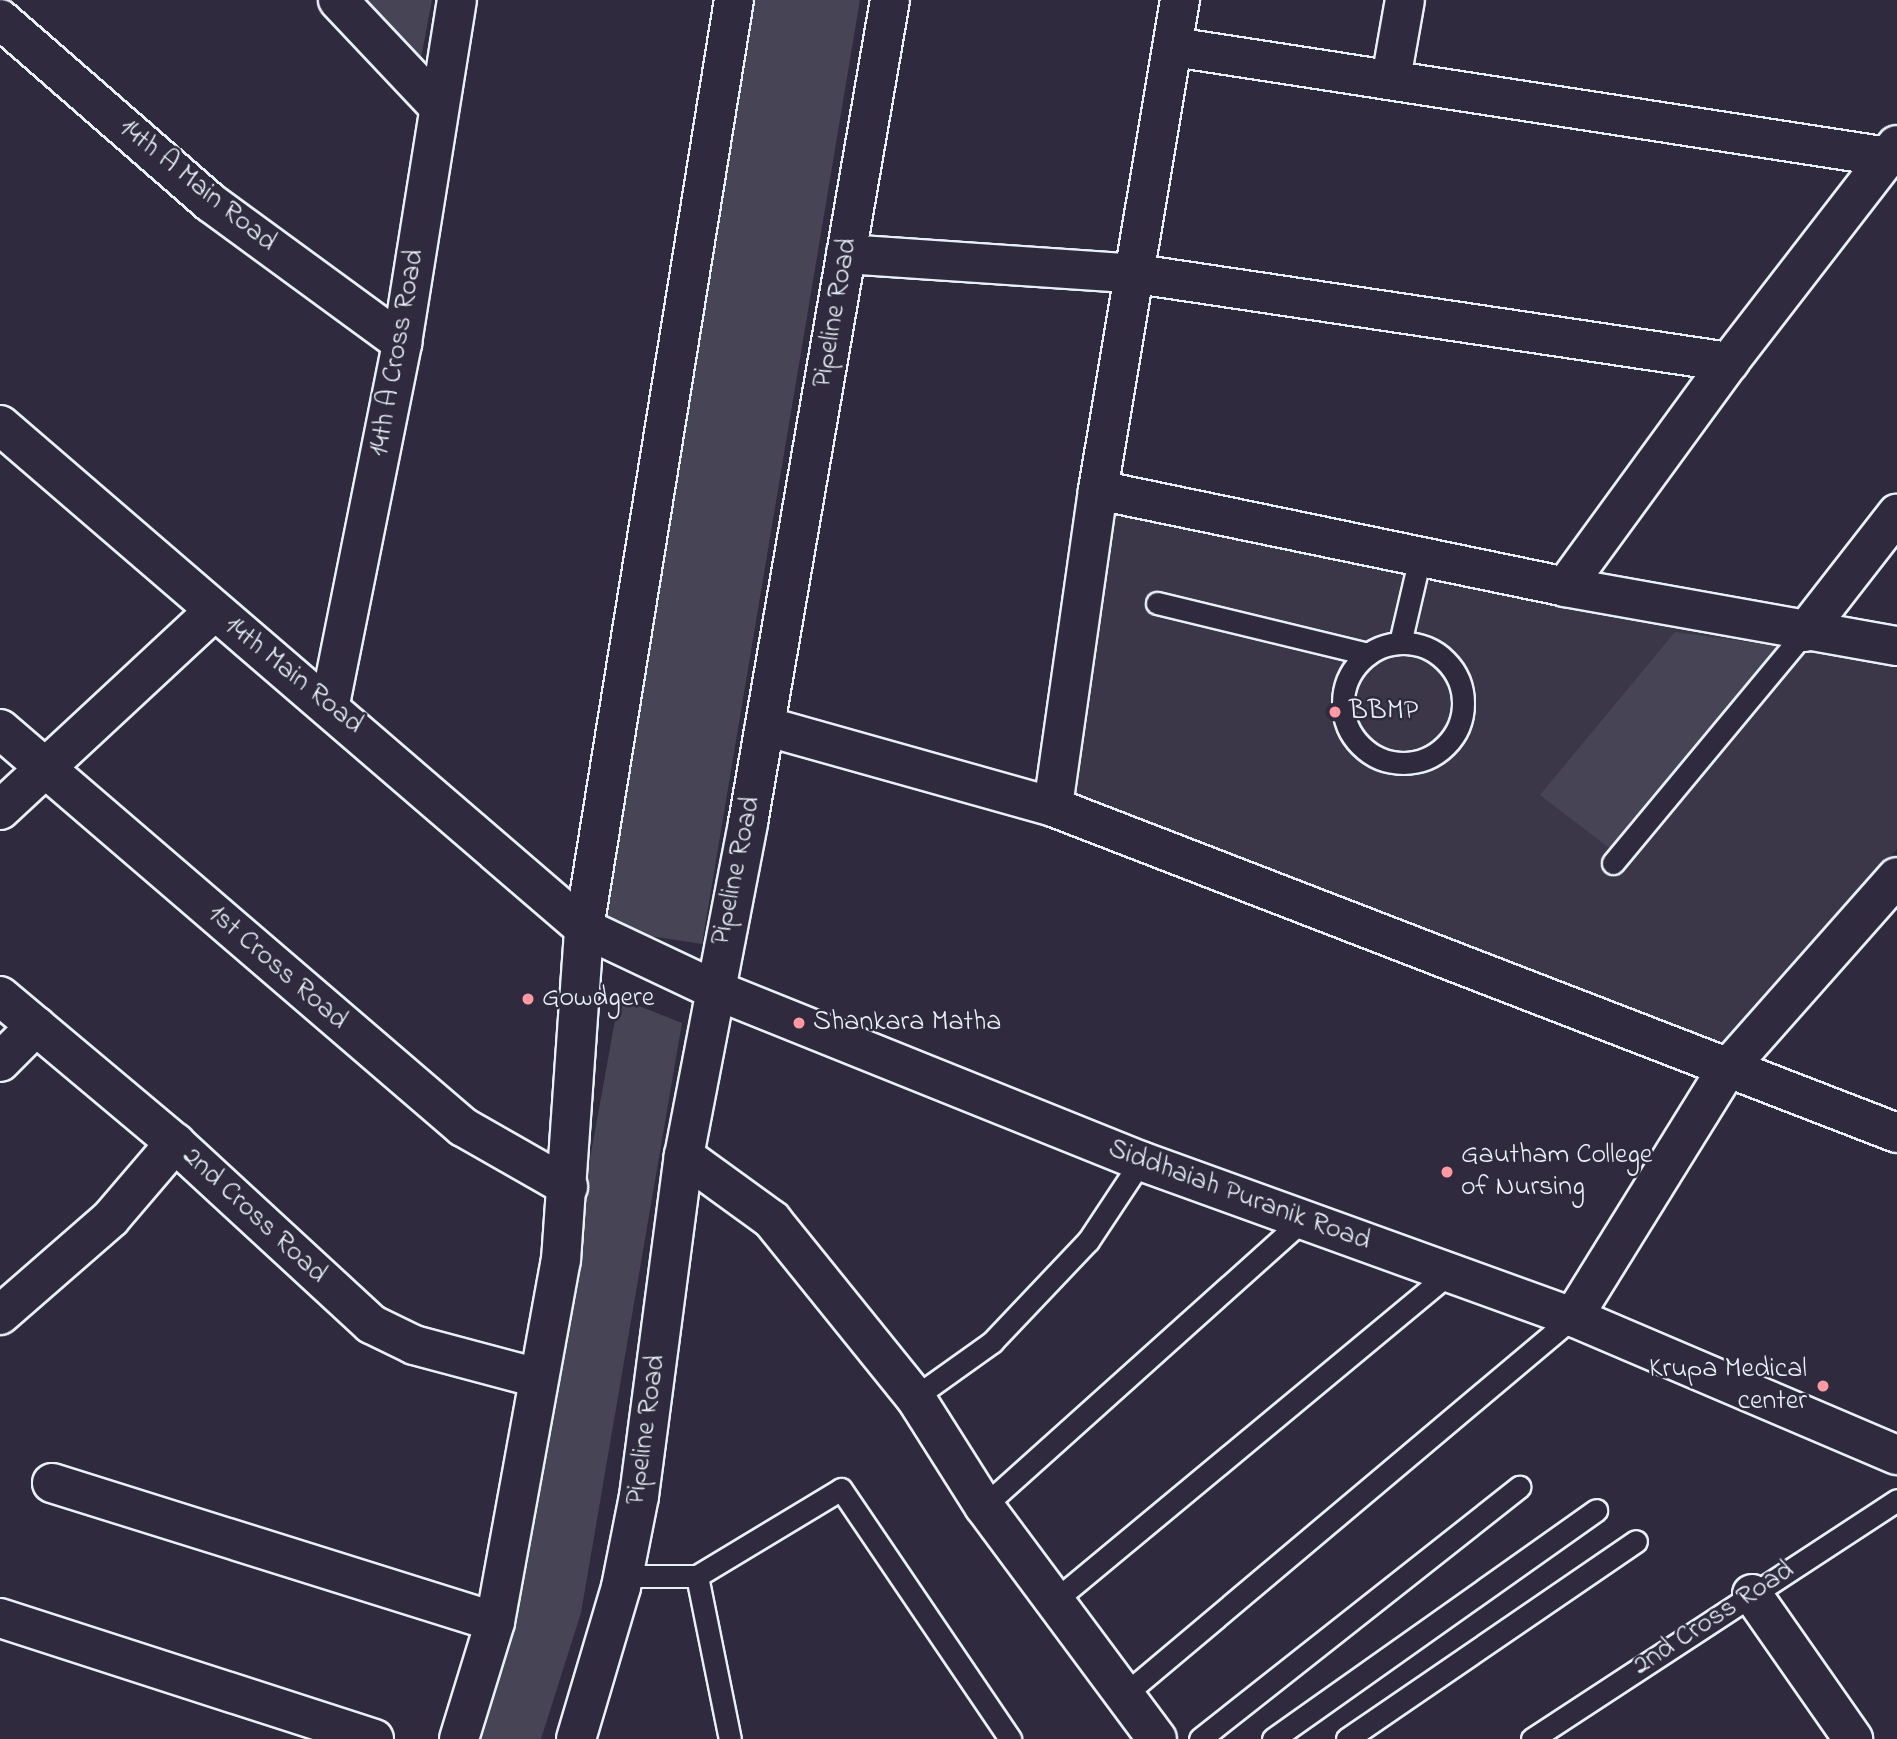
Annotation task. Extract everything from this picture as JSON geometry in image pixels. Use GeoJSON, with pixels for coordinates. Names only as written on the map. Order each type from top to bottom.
{"type":"FeatureCollection","features":[{"type":"Feature","properties":{"kind":"street"},"geometry":{"type":"LineString","coordinates":[[338,0],[438,106]]}},
{"type":"Feature","properties":{"kind":"street","name":"14th A Cross Road"},"geometry":{"type":"LineString","coordinates":[[330,704],[402,343],[457,0]]}},
{"type":"Feature","properties":{"kind":"street"},"geometry":{"type":"LineString","coordinates":[[459,1739],[495,1622],[538,1378],[568,1187],[584,928],[734,0]]}},
{"type":"Feature","properties":{"kind":"street","name":"Pipeline Road"},"geometry":{"type":"LineString","coordinates":[[576,1739],[624,1576],[684,1156],[713,989],[765,726],[890,0]]}},
{"type":"Feature","properties":{"kind":"street"},"geometry":{"type":"LineString","coordinates":[[1053,807],[1098,490],[1137,274],[1180,0]]}},
{"type":"Feature","properties":{"kind":"street"},"geometry":{"type":"LineString","coordinates":[[1391,79],[1405,0]]}},
{"type":"Feature","properties":{"kind":"street","name":"14th A Main Road"},"geometry":{"type":"LineString","coordinates":[[0,19],[211,203],[402,343]]}},
{"type":"Feature","properties":{"kind":"street"},"geometry":{"type":"LineString","coordinates":[[1174,47],[1892,151],[1729,362],[1565,587]]}},
{"type":"Feature","properties":{"kind":"street"},"geometry":{"type":"LineString","coordinates":[[846,254],[1137,274],[1729,362]]}},
{"type":"Feature","properties":{"kind":"street","name":"14th Main Road"},"geometry":{"type":"LineString","coordinates":[[0,425],[214,611],[330,704],[584,928]]}},
{"type":"Feature","properties":{"kind":"street"},"geometry":{"type":"LineString","coordinates":[[1098,490],[1565,587],[1805,632],[1897,646]]}},
{"type":"Feature","properties":{"kind":"street"},"geometry":{"type":"LineString","coordinates":[[1805,632],[1897,514]]}},
{"type":"Feature","properties":{"kind":"street"},"geometry":{"type":"LineString","coordinates":[[0,810],[214,611]]}},
{"type":"Feature","properties":{"kind":"street"},"geometry":{"type":"LineString","coordinates":[[765,726],[1053,807],[1897,1133]]}},
{"type":"Feature","properties":{"kind":"street","name":"1st Cross Road"},"geometry":{"type":"LineString","coordinates":[[0,729],[463,1127],[568,1187]]}},
{"type":"Feature","properties":{"kind":"street"},"geometry":{"type":"LineString","coordinates":[[1573,1317],[1727,1069],[1897,877]]}},
{"type":"Feature","properties":{"kind":"street","name":"Siddhaiah Puranik Road"},"geometry":{"type":"LineString","coordinates":[[584,928],[713,989],[1141,1161],[1305,1218],[1447,1275],[1573,1317],[1897,1455]]}},
{"type":"Feature","properties":{"kind":"street","name":"2nd Cross Road"},"geometry":{"type":"LineString","coordinates":[[0,996],[175,1143],[379,1329],[481,1366],[538,1378]]}},
{"type":"Feature","properties":{"kind":"street"},"geometry":{"type":"LineString","coordinates":[[0,1062],[36,1026]]}},
{"type":"Feature","properties":{"kind":"street"},"geometry":{"type":"LineString","coordinates":[[0,1315],[111,1218],[175,1143]]}},
{"type":"Feature","properties":{"kind":"street"},"geometry":{"type":"LineString","coordinates":[[684,1156],[772,1220],[915,1397],[984,1506],[1157,1739]]}},
{"type":"Feature","properties":{"kind":"street"},"geometry":{"type":"LineString","coordinates":[[52,1483],[495,1622]]}},
{"type":"Feature","properties":{"kind":"street"},"geometry":{"type":"LineString","coordinates":[[1752,1594],[1853,1739]]}},
{"type":"Feature","properties":{"kind":"street"},"geometry":{"type":"LineString","coordinates":[[0,1618],[374,1739]]}},
{"type":"Feature","properties":{"kind":"lane"},"geometry":{"type":"LineString","coordinates":[[1400,643],[1420,557]]}},
{"type":"Feature","properties":{"kind":"lane"},"geometry":{"type":"LineString","coordinates":[[1157,603],[1368,654]]}},
{"type":"Feature","properties":{"kind":"lane"},"geometry":{"type":"LineString","coordinates":[[1613,863],[1805,632]]}},
{"type":"Feature","properties":{"kind":"lane"},"geometry":{"type":"LineString","coordinates":[[1400,643],[1418,645],[1448,662],[1463,698],[1454,736],[1424,760],[1385,761],[1353,738],[1343,701],[1355,667],[1368,654],[1400,643]]}},
{"type":"Feature","properties":{"kind":"lane"},"geometry":{"type":"LineString","coordinates":[[915,1397],[992,1342],[1088,1241],[1141,1161]]}},
{"type":"Feature","properties":{"kind":"lane"},"geometry":{"type":"LineString","coordinates":[[984,1506],[1305,1218]]}},
{"type":"Feature","properties":{"kind":"lane"},"geometry":{"type":"LineString","coordinates":[[1053,1602],[1447,1275]]}},
{"type":"Feature","properties":{"kind":"lane"},"geometry":{"type":"LineString","coordinates":[[1124,1695],[1573,1317]]}},
{"type":"Feature","properties":{"kind":"lane"},"geometry":{"type":"LineString","coordinates":[[1200,1739],[1519,1487]]}},
{"type":"Feature","properties":{"kind":"lane"},"geometry":{"type":"LineString","coordinates":[[624,1576],[697,1576],[841,1489],[1010,1739]]}},
{"type":"Feature","properties":{"kind":"lane","name":"2nd Cross Road"},"geometry":{"type":"LineString","coordinates":[[1532,1739],[1897,1500]]}},
{"type":"Feature","properties":{"kind":"lane"},"geometry":{"type":"LineString","coordinates":[[1273,1739],[1596,1510]]}},
{"type":"Feature","properties":{"kind":"lane"},"geometry":{"type":"LineString","coordinates":[[1347,1739],[1636,1541]]}},
{"type":"Feature","properties":{"kind":"lane"},"geometry":{"type":"LineString","coordinates":[[697,1576],[730,1739]]}},
{"type":"Feature","properties":{"kind":"shaded area"},"geometry":{"type":"Polygon","coordinates":[[[365,0],[432,0],[421,58],[365,0]]]}},
{"type":"Feature","properties":{"kind":"shaded area"},"geometry":{"type":"Polygon","coordinates":[[[753,0],[860,0],[702,944],[598,928],[753,0]]]}},
{"type":"Feature","properties":{"kind":"shaded area"},"geometry":{"type":"Polygon","coordinates":[[[1113,509],[1897,665],[1897,849],[1724,1046],[1399,917],[1066,801],[1113,509]]]}},
{"type":"Feature","properties":{"kind":"shaded area"},"geometry":{"type":"Polygon","coordinates":[[[1675,632],[1798,649],[1625,860],[1540,795],[1675,632]]]}},
{"type":"Feature","properties":{"kind":"shaded area"},"geometry":{"type":"Polygon","coordinates":[[[619,998],[682,1023],[581,1613],[541,1739],[473,1739],[498,1668],[619,998]]]}},
{"type":"Feature","properties":{"kind":"place","name":"BBMP"},"geometry":{"type":"Point","coordinates":[1335,712]}},
{"type":"Feature","properties":{"kind":"place","name":"Gowdgere"},"geometry":{"type":"Point","coordinates":[528,999]}},
{"type":"Feature","properties":{"kind":"place","name":"Shankara Matha"},"geometry":{"type":"Point","coordinates":[799,1023]}},
{"type":"Feature","properties":{"kind":"place","name":"Gautham College of Nursing"},"geometry":{"type":"Point","coordinates":[1447,1172]}},
{"type":"Feature","properties":{"kind":"place","name":"Krupa Medical center"},"geometry":{"type":"Point","coordinates":[1823,1386]}}]}
